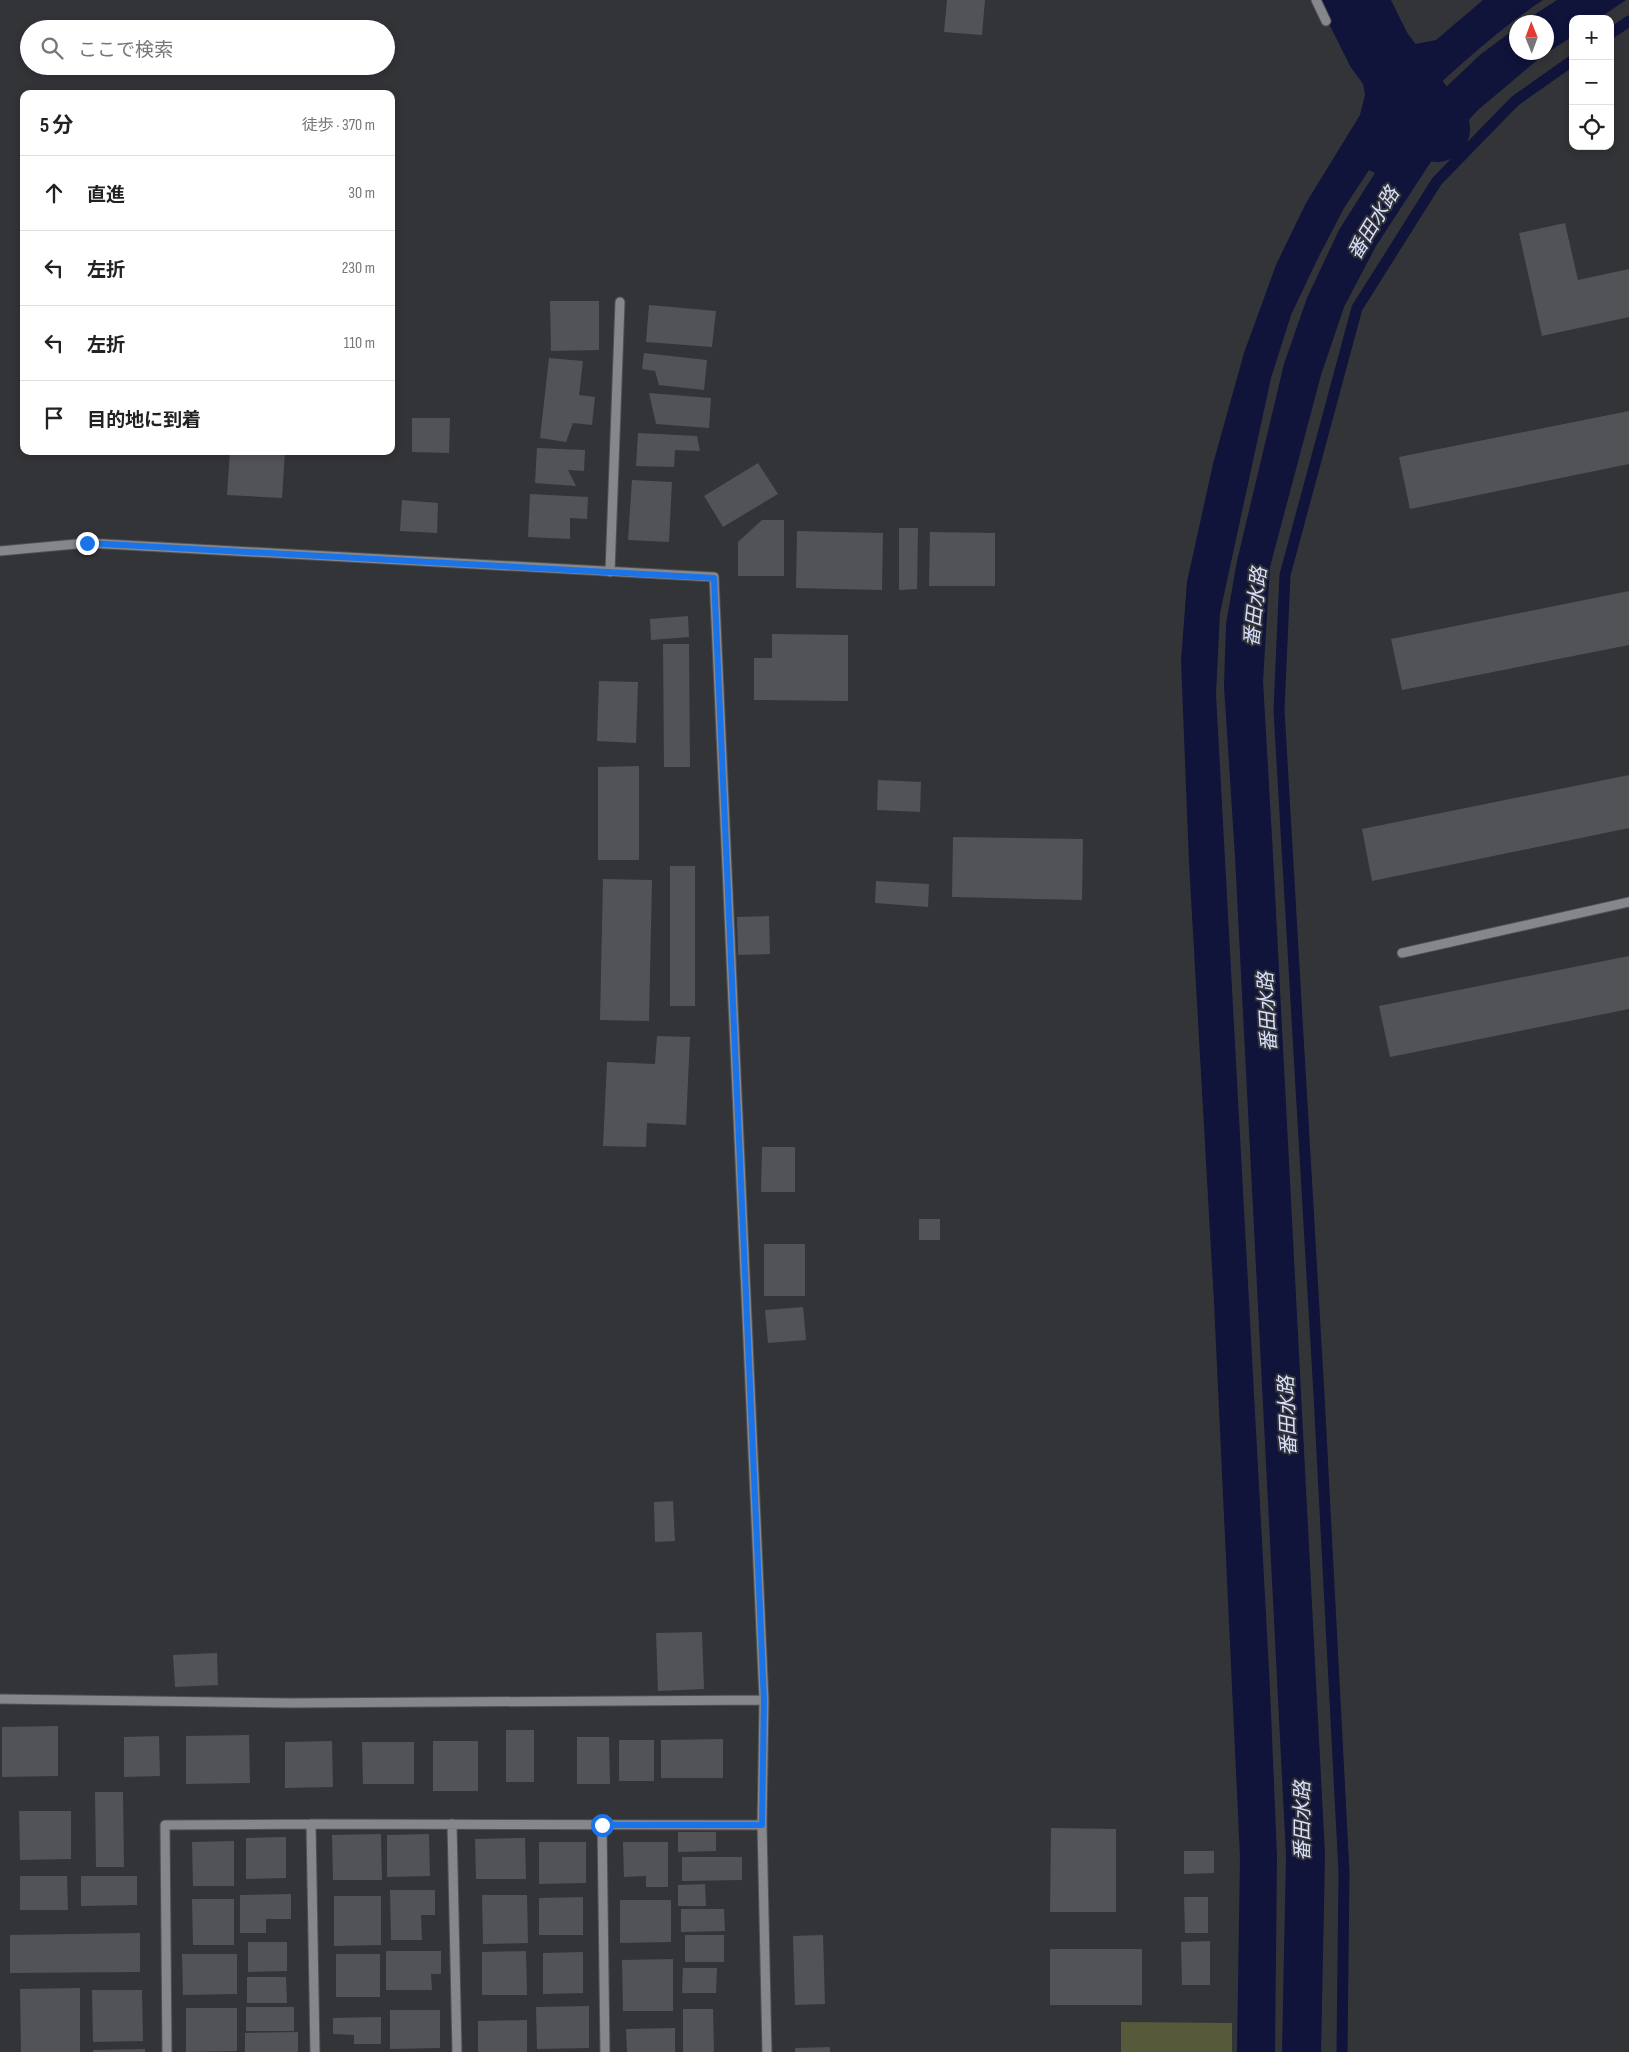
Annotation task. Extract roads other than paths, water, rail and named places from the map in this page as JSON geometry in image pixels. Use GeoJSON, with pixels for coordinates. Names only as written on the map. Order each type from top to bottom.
{"type":"FeatureCollection","features":[{"type":"Feature","properties":{"kind":"street"},"geometry":{"type":"LineString","coordinates":[[1316,0],[1326,21]]}},
{"type":"Feature","properties":{"kind":"street"},"geometry":{"type":"LineString","coordinates":[[610,572],[620,302]]}},
{"type":"Feature","properties":{"kind":"street"},"geometry":{"type":"LineString","coordinates":[[0,551],[87,543],[714,578],[764,1700],[762,1825],[767,2052]]}},
{"type":"Feature","properties":{"kind":"street"},"geometry":{"type":"LineString","coordinates":[[1402,953],[1629,902]]}},
{"type":"Feature","properties":{"kind":"street"},"geometry":{"type":"LineString","coordinates":[[0,1699],[292,1703],[764,1700]]}},
{"type":"Feature","properties":{"kind":"street"},"geometry":{"type":"LineString","coordinates":[[311,1824],[315,2052]]}},
{"type":"Feature","properties":{"kind":"street"},"geometry":{"type":"LineString","coordinates":[[452,1824],[457,2052]]}},
{"type":"Feature","properties":{"kind":"street"},"geometry":{"type":"LineString","coordinates":[[166,2052],[165,1825],[762,1825]]}},
{"type":"Feature","properties":{"kind":"street"},"geometry":{"type":"LineString","coordinates":[[602,1825],[605,2052]]}},
{"type":"Feature","properties":{"kind":"water","name":"番田水路"},"geometry":{"type":"Polygon","coordinates":[[[1483,0],[1543,0],[1522,15],[1509,15],[1509,25],[1437,86],[1443,90],[1481,54],[1509,33],[1509,60],[1537,60],[1478,110],[1434,157],[1376,246],[1344,307],[1321,375],[1270,567],[1263,681],[1325,1854],[1321,2052],[1282,2052],[1286,1855],[1235,856],[1224,686],[1226,624],[1237,561],[1284,364],[1307,298],[1339,230],[1375,173],[1369,170],[1344,208],[1291,315],[1271,378],[1220,613],[1216,694],[1270,1689],[1277,1856],[1275,2052],[1237,2052],[1240,1857],[1214,1302],[1189,862],[1181,661],[1187,582],[1213,464],[1244,353],[1276,265],[1306,203],[1360,115],[1365,95],[1362,77],[1398,62],[1410,45],[1436,40],[1483,0]]]}},
{"type":"Feature","properties":{"kind":"water"},"geometry":{"type":"Polygon","coordinates":[[[1557,0],[1626,0],[1604,15],[1569,15],[1569,39],[1554,48],[1554,15],[1534,15],[1557,0]]]}},
{"type":"Feature","properties":{"kind":"waterway"},"geometry":{"type":"LineString","coordinates":[[1354,0],[1379,50],[1437,129]]}},
{"type":"Feature","properties":{"kind":"waterway"},"geometry":{"type":"LineString","coordinates":[[1614,31],[1629,21]]}},
{"type":"Feature","properties":{"kind":"waterway"},"geometry":{"type":"LineString","coordinates":[[1342,2052],[1344,1872],[1319,1395],[1279,710],[1285,575],[1357,308],[1437,181],[1515,101],[1569,63]]}}]}
